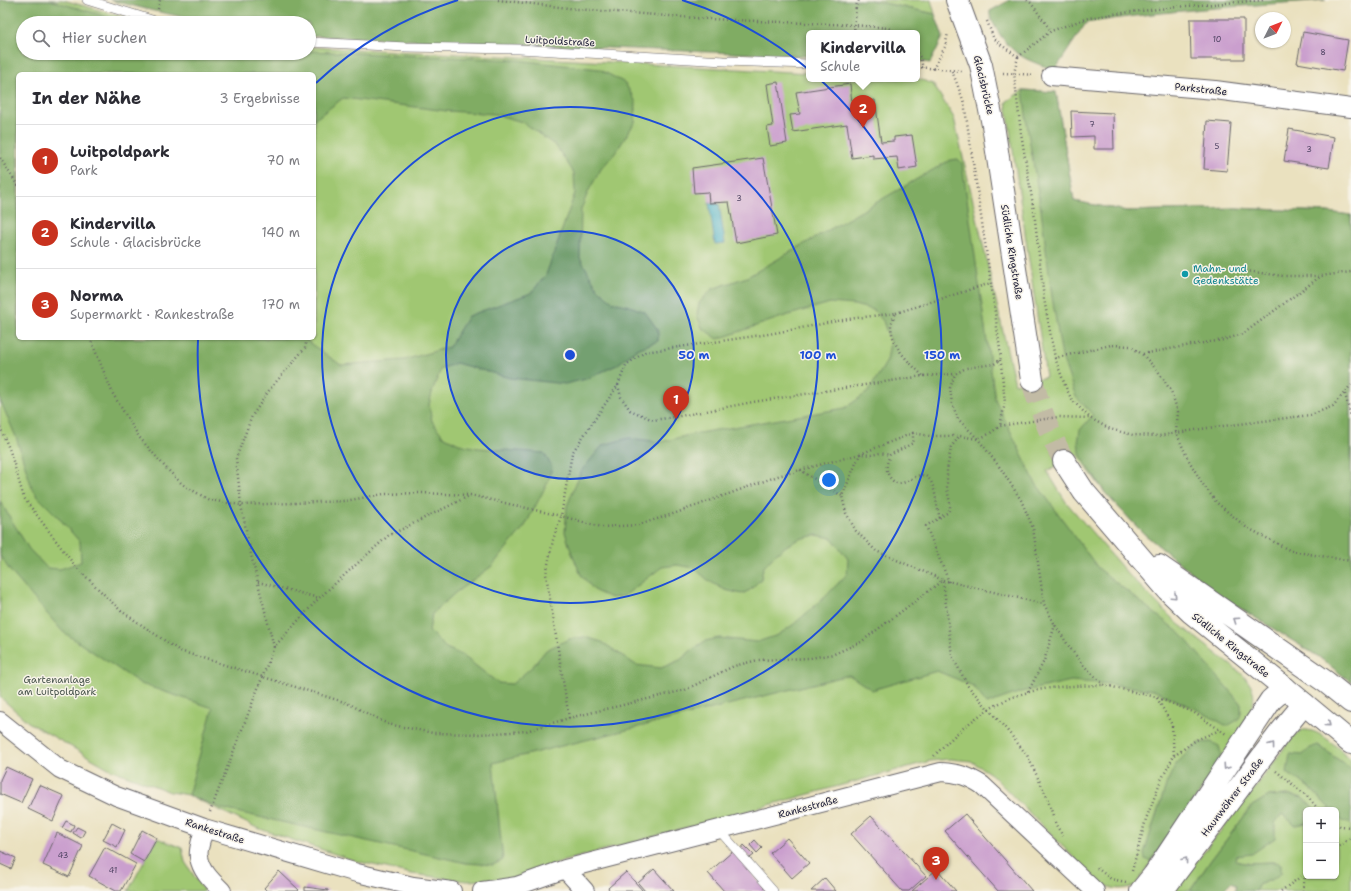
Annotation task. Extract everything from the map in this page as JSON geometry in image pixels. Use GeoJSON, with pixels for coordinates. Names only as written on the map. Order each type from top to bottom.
{"type":"FeatureCollection","features":[{"type":"Feature","properties":{"kind":"main road","name":"Glacisbrücke"},"geometry":{"type":"LineString","coordinates":[[960,6],[981,65],[992,125]]}},
{"type":"Feature","properties":{"kind":"main road","name":"Südliche Ringstraße"},"geometry":{"type":"LineString","coordinates":[[992,125],[1032,380]]}},
{"type":"Feature","properties":{"kind":"main road","name":"Südliche Ringstraße"},"geometry":{"type":"LineString","coordinates":[[1064,461],[1084,492],[1168,590],[1192,613],[1286,690]]}},
{"type":"Feature","properties":{"kind":"main road","name":"Südliche Ringstraße"},"geometry":{"type":"LineString","coordinates":[[1121,535],[1172,576],[1268,641],[1326,682],[1351,702]]}},
{"type":"Feature","properties":{"kind":"main road"},"geometry":{"type":"LineString","coordinates":[[1285,654],[1296,669],[1286,690]]}},
{"type":"Feature","properties":{"kind":"main road"},"geometry":{"type":"LineString","coordinates":[[1286,690],[1316,680],[1326,682]]}},
{"type":"Feature","properties":{"kind":"main road"},"geometry":{"type":"LineString","coordinates":[[1286,690],[1305,688],[1307,698],[1304,704],[1351,743]]}},
{"type":"Feature","properties":{"kind":"main road","name":"Haunwöhrer Straße"},"geometry":{"type":"LineString","coordinates":[[1134,883],[1154,875],[1286,690]]}},
{"type":"Feature","properties":{"kind":"main road","name":"Haunwöhrer Straße"},"geometry":{"type":"LineString","coordinates":[[1162,891],[1304,704]]}},
{"type":"Feature","properties":{"kind":"street","name":"Parkstraße"},"geometry":{"type":"LineString","coordinates":[[1051,76],[1216,90],[1351,108]]}},
{"type":"Feature","properties":{"kind":"street","name":"Rankestraße"},"geometry":{"type":"LineString","coordinates":[[0,721],[60,769],[116,796],[204,828],[357,873],[413,886],[452,891]]}},
{"type":"Feature","properties":{"kind":"street","name":"Rankestraße"},"geometry":{"type":"LineString","coordinates":[[482,891],[518,886],[565,869],[941,772],[957,773],[971,778],[982,785],[1095,891]]}},
{"type":"Feature","properties":{"kind":"street"},"geometry":{"type":"LineString","coordinates":[[204,828],[198,856],[208,878],[222,891]]}},
{"type":"Feature","properties":{"kind":"street"},"geometry":{"type":"LineString","coordinates":[[565,869],[586,891]]}},
{"type":"Feature","properties":{"kind":"lane"},"geometry":{"type":"LineString","coordinates":[[87,0],[139,16]]}},
{"type":"Feature","properties":{"kind":"lane","name":"Luitpoldstraße"},"geometry":{"type":"LineString","coordinates":[[316,42],[406,47],[519,49],[724,61],[806,64]]}},
{"type":"Feature","properties":{"kind":"lane"},"geometry":{"type":"LineString","coordinates":[[719,830],[773,891]]}},
{"type":"Feature","properties":{"kind":"path"},"geometry":{"type":"LineString","coordinates":[[498,0],[577,9],[694,18],[855,25],[888,28],[892,30]]}},
{"type":"Feature","properties":{"kind":"path"},"geometry":{"type":"LineString","coordinates":[[854,30],[856,6],[859,0]]}},
{"type":"Feature","properties":{"kind":"path"},"geometry":{"type":"LineString","coordinates":[[1027,0],[1031,3],[1051,31]]}},
{"type":"Feature","properties":{"kind":"path"},"geometry":{"type":"LineString","coordinates":[[1264,0],[1187,6],[1088,18],[1051,31],[1018,57],[1014,73],[1021,133],[1034,211],[1044,299],[1055,358],[1072,400],[1090,418],[1110,429],[1133,435],[1159,436],[1176,432],[1311,415],[1334,406],[1351,385]]}},
{"type":"Feature","properties":{"kind":"path"},"geometry":{"type":"LineString","coordinates":[[986,18],[993,37],[1018,57]]}},
{"type":"Feature","properties":{"kind":"path"},"geometry":{"type":"LineString","coordinates":[[933,69],[945,47],[948,34],[946,27]]}},
{"type":"Feature","properties":{"kind":"path"},"geometry":{"type":"LineString","coordinates":[[920,57],[923,68]]}},
{"type":"Feature","properties":{"kind":"path"},"geometry":{"type":"LineString","coordinates":[[920,68],[962,72]]}},
{"type":"Feature","properties":{"kind":"path"},"geometry":{"type":"LineString","coordinates":[[952,70],[964,102],[1001,357],[1000,360],[1005,402],[1000,426]]}},
{"type":"Feature","properties":{"kind":"path"},"geometry":{"type":"LineString","coordinates":[[1003,73],[1014,73]]}},
{"type":"Feature","properties":{"kind":"path"},"geometry":{"type":"LineString","coordinates":[[0,158],[16,183]]}},
{"type":"Feature","properties":{"kind":"path"},"geometry":{"type":"LineString","coordinates":[[1238,270],[1283,276],[1321,276],[1351,272]]}},
{"type":"Feature","properties":{"kind":"path"},"geometry":{"type":"LineString","coordinates":[[1142,354],[1223,340],[1243,334],[1321,276]]}},
{"type":"Feature","properties":{"kind":"path"},"geometry":{"type":"LineString","coordinates":[[569,718],[546,574],[553,540],[561,516],[572,453],[618,385],[626,365],[645,352],[769,334],[848,318],[896,313],[991,283]]}},
{"type":"Feature","properties":{"kind":"path"},"geometry":{"type":"LineString","coordinates":[[896,313],[891,324],[896,345],[902,354],[923,376]]}},
{"type":"Feature","properties":{"kind":"path"},"geometry":{"type":"LineString","coordinates":[[91,340],[113,394],[139,437],[166,468],[182,484],[209,500],[241,505],[345,501],[384,494],[420,493],[470,495],[602,527],[638,525],[676,513],[778,476],[860,454],[913,433],[930,436],[960,436],[978,439],[990,434],[1000,426],[1058,417],[1090,418]]}},
{"type":"Feature","properties":{"kind":"path"},"geometry":{"type":"LineString","coordinates":[[274,647],[241,505],[236,458],[252,416],[270,389],[305,348],[307,340]]}},
{"type":"Feature","properties":{"kind":"path"},"geometry":{"type":"LineString","coordinates":[[1055,358],[1111,345],[1130,346],[1142,354],[1158,371],[1171,391],[1178,412],[1176,432],[1187,457],[1217,503],[1246,528],[1291,551],[1351,561]]}},
{"type":"Feature","properties":{"kind":"path"},"geometry":{"type":"LineString","coordinates":[[618,385],[621,397],[630,410],[653,420],[753,402],[923,376],[955,374],[966,368],[994,364],[1000,360]]}},
{"type":"Feature","properties":{"kind":"path"},"geometry":{"type":"LineString","coordinates":[[955,374],[950,388],[952,404],[958,419],[978,439],[1001,469],[1021,500],[1033,528],[1044,604],[1070,648],[1079,660],[1104,685]]}},
{"type":"Feature","properties":{"kind":"path"},"geometry":{"type":"LineString","coordinates":[[1345,394],[1351,417]]}},
{"type":"Feature","properties":{"kind":"path"},"geometry":{"type":"LineString","coordinates":[[0,427],[10,451],[24,498],[75,566],[121,611],[180,651],[347,703],[388,724],[433,733],[480,734],[526,731],[569,718],[685,690],[734,666],[758,660],[810,658],[834,654],[861,642],[942,580]]}},
{"type":"Feature","properties":{"kind":"path"},"geometry":{"type":"LineString","coordinates":[[860,454],[871,455],[880,453],[890,455],[913,443],[913,433]]}},
{"type":"Feature","properties":{"kind":"path"},"geometry":{"type":"LineString","coordinates":[[949,582],[926,526],[940,518],[950,509],[947,489],[947,470],[951,447],[960,436]]}},
{"type":"Feature","properties":{"kind":"path"},"geometry":{"type":"LineString","coordinates":[[860,454],[842,496],[846,513],[856,531],[876,551],[942,580],[1044,604]]}},
{"type":"Feature","properties":{"kind":"path"},"geometry":{"type":"LineString","coordinates":[[890,455],[886,467],[888,475],[893,481],[899,484],[916,476],[923,475],[928,477],[933,486],[940,518]]}},
{"type":"Feature","properties":{"kind":"path"},"geometry":{"type":"LineString","coordinates":[[800,470],[842,496]]}},
{"type":"Feature","properties":{"kind":"path"},"geometry":{"type":"LineString","coordinates":[[204,828],[274,647],[319,598],[388,536],[470,495]]}},
{"type":"Feature","properties":{"kind":"path"},"geometry":{"type":"LineString","coordinates":[[942,580],[952,656],[968,686],[1027,755],[1047,797],[1056,825],[1064,837]]}},
{"type":"Feature","properties":{"kind":"path"},"geometry":{"type":"LineString","coordinates":[[258,582],[319,598]]}},
{"type":"Feature","properties":{"kind":"path"},"geometry":{"type":"LineString","coordinates":[[1027,692],[1044,660],[1055,624]]}},
{"type":"Feature","properties":{"kind":"path"},"geometry":{"type":"LineString","coordinates":[[931,759],[954,735],[989,709],[1008,699],[1027,692],[1067,686],[1104,685],[1156,697],[1193,712],[1230,736]]}},
{"type":"Feature","properties":{"kind":"path"},"geometry":{"type":"LineString","coordinates":[[1156,697],[1172,725],[1174,756]]}},
{"type":"Feature","properties":{"kind":"path"},"geometry":{"type":"LineString","coordinates":[[1095,866],[1111,879],[1134,883],[1146,819],[1161,780],[1174,756],[1196,740],[1220,730]]}},
{"type":"Feature","properties":{"kind":"path"},"geometry":{"type":"LineString","coordinates":[[1276,771],[1306,796],[1316,807]]}},
{"type":"Feature","properties":{"kind":"path"},"geometry":{"type":"LineString","coordinates":[[1339,825],[1351,827]]}},
{"type":"Feature","properties":{"kind":"path"},"geometry":{"type":"LineString","coordinates":[[1339,847],[1351,837]]}},
{"type":"Feature","properties":{"kind":"path"},"geometry":{"type":"LineString","coordinates":[[1281,891],[1303,875]]}},
{"type":"Feature","properties":{"kind":"path"},"geometry":{"type":"LineString","coordinates":[[1302,891],[1305,879]]}},
{"type":"Feature","properties":{"kind":"green space","name":"Gartenanlage am Luitpoldpark"},"geometry":{"type":"Polygon","coordinates":[[[0,0],[63,0],[120,16],[16,16],[16,60],[316,60],[316,47],[806,73],[806,82],[920,82],[920,79],[933,84],[954,118],[1015,384],[1046,377],[1006,102],[1023,90],[1056,92],[1074,201],[1127,211],[1236,208],[1327,212],[1351,215],[1351,682],[1319,657],[1219,595],[1143,533],[1106,494],[1077,455],[1047,471],[1066,502],[1127,573],[1176,622],[1241,673],[1252,687],[1254,696],[1251,714],[1135,886],[1119,889],[1106,886],[1097,881],[991,774],[971,761],[950,759],[930,761],[564,861],[516,878],[467,881],[412,874],[356,861],[257,828],[188,795],[170,792],[110,769],[28,722],[0,697],[0,0]]]}},
{"type":"Feature","properties":{"kind":"green space"},"geometry":{"type":"Polygon","coordinates":[[[0,0],[50,0],[105,16],[16,16],[16,60],[316,60],[316,51],[517,60],[599,69],[625,83],[636,102],[635,122],[616,152],[601,169],[589,190],[581,209],[580,258],[598,289],[613,302],[630,306],[645,312],[658,330],[658,341],[637,349],[617,365],[586,379],[565,384],[510,378],[456,363],[441,369],[433,389],[429,405],[432,421],[443,436],[459,444],[478,448],[544,453],[552,467],[548,482],[525,526],[492,566],[455,593],[432,614],[429,631],[446,648],[462,655],[498,683],[512,684],[533,666],[546,650],[569,639],[585,637],[602,642],[636,665],[661,668],[680,660],[705,641],[719,638],[757,642],[778,635],[794,624],[825,597],[847,574],[848,559],[832,538],[816,535],[799,539],[786,546],[763,568],[761,579],[750,590],[742,594],[725,590],[709,581],[694,568],[677,565],[662,567],[624,596],[611,598],[595,591],[581,575],[565,532],[567,506],[581,471],[603,445],[629,438],[661,442],[693,434],[845,408],[868,392],[887,361],[890,342],[883,321],[874,310],[854,305],[830,303],[785,316],[718,339],[702,328],[697,315],[699,303],[712,289],[747,277],[950,160],[958,159],[962,163],[995,399],[1035,482],[1098,568],[1182,635],[1241,704],[1241,713],[1237,720],[1227,726],[1194,708],[1153,690],[1110,684],[1071,681],[1021,692],[987,704],[973,686],[937,671],[872,690],[849,675],[493,763],[503,860],[493,865],[466,863],[223,809],[188,795],[213,708],[141,684],[63,632],[11,572],[0,556],[0,501],[29,549],[47,568],[60,569],[81,562],[80,542],[38,497],[32,488],[16,437],[0,400],[0,0]]]}},
{"type":"Feature","properties":{"kind":"green space"},"geometry":{"type":"Polygon","coordinates":[[[110,0],[870,0],[935,14],[943,37],[930,63],[920,61],[920,30],[806,30],[806,56],[316,36],[316,16],[179,16],[110,0]]]}},
{"type":"Feature","properties":{"kind":"green space"},"geometry":{"type":"Polygon","coordinates":[[[870,0],[931,0],[935,14],[870,0]]]}},
{"type":"Feature","properties":{"kind":"green space"},"geometry":{"type":"Polygon","coordinates":[[[1010,0],[1326,0],[1236,6],[1086,23],[1055,70],[1021,56],[1008,45],[996,28],[990,16],[990,11],[1010,0]]]}},
{"type":"Feature","properties":{"kind":"green space"},"geometry":{"type":"Polygon","coordinates":[[[1023,90],[1056,92],[1074,201],[1127,211],[1236,208],[1327,212],[1351,215],[1351,682],[1319,657],[1219,595],[1143,533],[1106,494],[1081,456],[1078,443],[1080,430],[1093,415],[1076,397],[1062,357],[1052,297],[1023,90]]]}},
{"type":"Feature","properties":{"kind":"green space"},"geometry":{"type":"Polygon","coordinates":[[[1302,730],[1315,732],[1335,745],[1351,759],[1351,769],[1318,745],[1303,755],[1287,773],[1309,787],[1328,807],[1312,807],[1302,798],[1291,795],[1269,796],[1252,806],[1211,860],[1190,891],[1173,891],[1255,788],[1293,736],[1302,730]]]}},
{"type":"Feature","properties":{"kind":"green space"},"geometry":{"type":"Polygon","coordinates":[[[1211,742],[1219,746],[1221,754],[1215,771],[1151,861],[1145,859],[1144,853],[1167,782],[1176,764],[1198,743],[1211,742]]]}},
{"type":"Feature","properties":{"kind":"green space"},"geometry":{"type":"Polygon","coordinates":[[[1318,745],[1351,769],[1351,824],[1339,818],[1339,807],[1328,807],[1309,787],[1287,773],[1290,754],[1303,755],[1308,749],[1318,745]]]}},
{"type":"Feature","properties":{"kind":"green space"},"geometry":{"type":"Polygon","coordinates":[[[1291,795],[1302,798],[1312,807],[1303,807],[1303,824],[1295,825],[1282,814],[1275,823],[1275,838],[1252,854],[1236,856],[1235,861],[1245,863],[1276,862],[1281,864],[1281,873],[1273,879],[1258,885],[1256,891],[1235,891],[1236,885],[1231,882],[1224,891],[1190,891],[1211,860],[1252,806],[1269,796],[1291,795]]]}},
{"type":"Feature","properties":{"kind":"green space"},"geometry":{"type":"Polygon","coordinates":[[[1282,813],[1295,825],[1303,824],[1303,879],[1339,879],[1339,818],[1351,824],[1351,891],[1256,891],[1258,885],[1273,879],[1276,862],[1245,863],[1235,861],[1236,856],[1252,853],[1282,813]]]}},
{"type":"Feature","properties":{"kind":"green space"},"geometry":{"type":"Polygon","coordinates":[[[157,838],[182,848],[185,862],[204,891],[128,891],[157,838]]]}},
{"type":"Feature","properties":{"kind":"water"},"geometry":{"type":"Polygon","coordinates":[[[709,203],[719,204],[725,243],[715,244],[709,203]]]}},
{"type":"Feature","properties":{"kind":"building"},"geometry":{"type":"Polygon","coordinates":[[[1190,19],[1244,19],[1244,59],[1191,59],[1190,19]]]}},
{"type":"Feature","properties":{"kind":"building"},"geometry":{"type":"Polygon","coordinates":[[[1303,32],[1348,40],[1343,71],[1297,63],[1303,32]]]}},
{"type":"Feature","properties":{"kind":"building"},"geometry":{"type":"Polygon","coordinates":[[[778,82],[787,143],[770,146],[767,127],[773,126],[767,84],[778,82]]]}},
{"type":"Feature","properties":{"kind":"building"},"geometry":{"type":"Polygon","coordinates":[[[850,84],[852,103],[875,100],[881,142],[894,141],[894,137],[912,135],[917,167],[899,170],[897,157],[873,159],[873,155],[852,158],[847,124],[793,132],[790,115],[800,114],[796,92],[850,84]]]}},
{"type":"Feature","properties":{"kind":"building"},"geometry":{"type":"Polygon","coordinates":[[[1071,111],[1113,113],[1114,149],[1094,149],[1094,136],[1072,137],[1071,111]]]}},
{"type":"Feature","properties":{"kind":"building"},"geometry":{"type":"Polygon","coordinates":[[[1207,121],[1231,123],[1227,171],[1204,169],[1207,121]]]}},
{"type":"Feature","properties":{"kind":"building"},"geometry":{"type":"Polygon","coordinates":[[[1289,129],[1334,137],[1329,168],[1284,161],[1289,129]]]}},
{"type":"Feature","properties":{"kind":"building"},"geometry":{"type":"Polygon","coordinates":[[[763,158],[777,235],[736,243],[729,202],[709,203],[708,192],[694,193],[692,168],[763,158]]]}},
{"type":"Feature","properties":{"kind":"building"},"geometry":{"type":"Polygon","coordinates":[[[6,767],[32,779],[21,803],[0,794],[0,780],[6,767]]]}},
{"type":"Feature","properties":{"kind":"building"},"geometry":{"type":"Polygon","coordinates":[[[39,785],[64,796],[53,821],[28,809],[39,785]]]}},
{"type":"Feature","properties":{"kind":"building"},"geometry":{"type":"Polygon","coordinates":[[[965,814],[1032,891],[998,891],[945,831],[965,814]]]}},
{"type":"Feature","properties":{"kind":"building"},"geometry":{"type":"Polygon","coordinates":[[[871,816],[926,876],[909,891],[902,891],[851,834],[871,816]]]}},
{"type":"Feature","properties":{"kind":"building"},"geometry":{"type":"Polygon","coordinates":[[[66,821],[74,825],[71,832],[62,828],[66,821]]]}},
{"type":"Feature","properties":{"kind":"building"},"geometry":{"type":"Polygon","coordinates":[[[112,823],[125,830],[117,847],[103,840],[112,823]]]}},
{"type":"Feature","properties":{"kind":"building"},"geometry":{"type":"Polygon","coordinates":[[[77,827],[85,831],[81,838],[73,833],[77,827]]]}},
{"type":"Feature","properties":{"kind":"building"},"geometry":{"type":"Polygon","coordinates":[[[142,830],[157,838],[144,862],[130,854],[142,830]]]}},
{"type":"Feature","properties":{"kind":"building"},"geometry":{"type":"Polygon","coordinates":[[[57,833],[83,846],[69,877],[43,865],[57,833]]]}},
{"type":"Feature","properties":{"kind":"building"},"geometry":{"type":"Polygon","coordinates":[[[787,838],[809,863],[792,878],[770,853],[787,838]]]}},
{"type":"Feature","properties":{"kind":"building"},"geometry":{"type":"Polygon","coordinates":[[[755,840],[762,848],[757,853],[750,845],[755,840]]]}},
{"type":"Feature","properties":{"kind":"building"},"geometry":{"type":"Polygon","coordinates":[[[744,845],[754,855],[750,858],[741,849],[744,845]]]}},
{"type":"Feature","properties":{"kind":"building"},"geometry":{"type":"Polygon","coordinates":[[[105,847],[136,864],[121,891],[116,891],[89,876],[105,847]]]}},
{"type":"Feature","properties":{"kind":"building"},"geometry":{"type":"Polygon","coordinates":[[[0,851],[16,858],[11,869],[0,864],[0,851]]]}},
{"type":"Feature","properties":{"kind":"building"},"geometry":{"type":"Polygon","coordinates":[[[733,851],[767,891],[724,891],[708,873],[733,851]]]}},
{"type":"Feature","properties":{"kind":"building"},"geometry":{"type":"Polygon","coordinates":[[[654,869],[674,891],[645,891],[638,883],[654,869]]]}},
{"type":"Feature","properties":{"kind":"building"},"geometry":{"type":"Polygon","coordinates":[[[937,869],[956,891],[912,891],[937,869]]]}},
{"type":"Feature","properties":{"kind":"building"},"geometry":{"type":"Polygon","coordinates":[[[279,871],[299,890],[298,891],[267,891],[264,888],[279,871]]]}},
{"type":"Feature","properties":{"kind":"building"},"geometry":{"type":"Polygon","coordinates":[[[626,872],[643,891],[610,891],[608,888],[626,872]]]}},
{"type":"Feature","properties":{"kind":"building"},"geometry":{"type":"Polygon","coordinates":[[[825,878],[836,891],[811,891],[825,878]]]}},
{"type":"Feature","properties":{"kind":"building"},"geometry":{"type":"Polygon","coordinates":[[[305,887],[328,890],[328,891],[305,891],[305,887]]]}},
{"type":"Feature","properties":{"kind":"tunnel"},"geometry":{"type":"LineString","coordinates":[[1032,380],[1046,422],[1064,461]]}},
{"type":"Feature","properties":{"kind":"place","name":"Kindervilla"},"geometry":{"type":"Point","coordinates":[863,128]}},
{"type":"Feature","properties":{"kind":"place","name":"Mahn- und Gedenkstätte"},"geometry":{"type":"Point","coordinates":[1185,274]}},
{"type":"Feature","properties":{"kind":"place","name":"Luitpoldpark"},"geometry":{"type":"Point","coordinates":[676,419]}},
{"type":"Feature","properties":{"kind":"place","name":"Norma"},"geometry":{"type":"Point","coordinates":[936,880]}}]}
